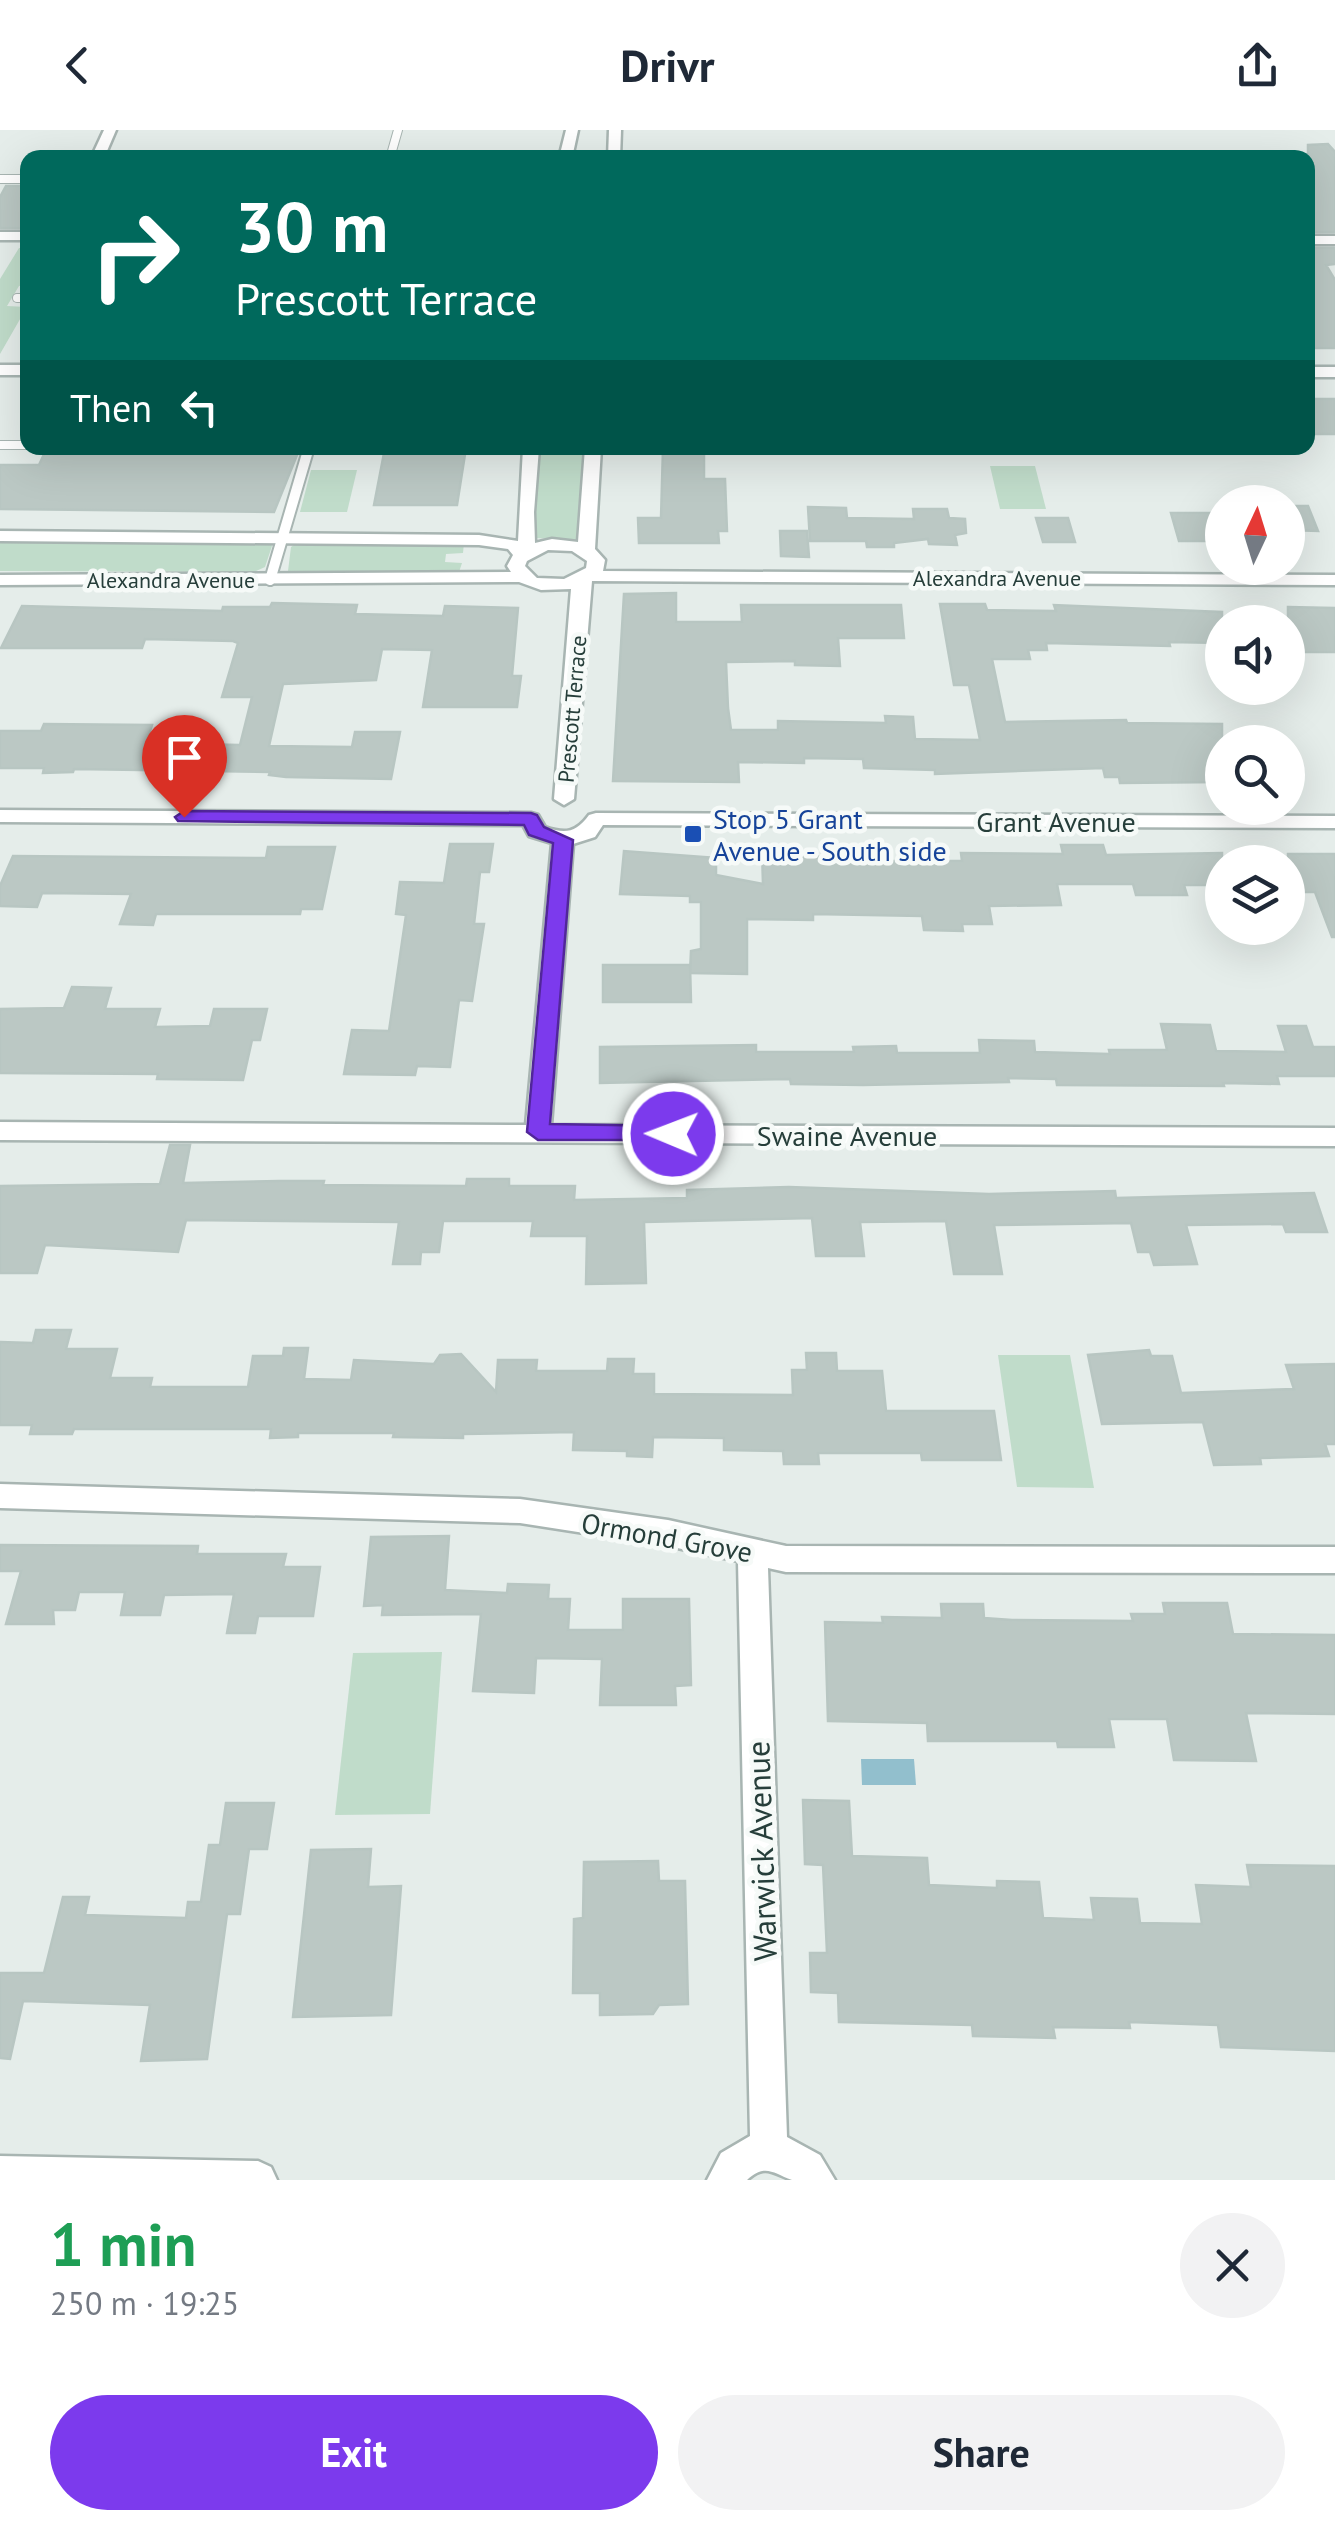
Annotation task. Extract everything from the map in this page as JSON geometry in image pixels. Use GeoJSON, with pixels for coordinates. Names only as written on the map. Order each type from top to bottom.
{"type":"FeatureCollection","features":[{"type":"Feature","properties":{"kind":"street"},"geometry":{"type":"LineString","coordinates":[[521,576],[516,566],[525,553],[530,455]]}},
{"type":"Feature","properties":{"kind":"street","name":"Prescott Terrace"},"geometry":{"type":"LineString","coordinates":[[564,799],[580,614],[589,566],[593,455]]}},
{"type":"Feature","properties":{"kind":"street"},"geometry":{"type":"LineString","coordinates":[[479,540],[502,535],[525,512]]}},
{"type":"Feature","properties":{"kind":"street","name":"Alexandra Avenue"},"geometry":{"type":"LineString","coordinates":[[0,536],[479,540],[513,545],[525,553]]}},
{"type":"Feature","properties":{"kind":"street"},"geometry":{"type":"LineString","coordinates":[[525,553],[556,544],[589,566],[561,585]]}},
{"type":"Feature","properties":{"kind":"street","name":"Alexandra Avenue"},"geometry":{"type":"LineString","coordinates":[[589,566],[659,575]]}},
{"type":"Feature","properties":{"kind":"street","name":"Alexandra Avenue"},"geometry":{"type":"LineString","coordinates":[[589,566],[620,578],[659,575],[1335,580]]}},
{"type":"Feature","properties":{"kind":"street","name":"Alexandra Avenue"},"geometry":{"type":"LineString","coordinates":[[0,580],[521,576],[540,584],[561,585]]}},
{"type":"Feature","properties":{"kind":"street"},"geometry":{"type":"LineString","coordinates":[[580,614],[601,586],[620,578]]}},
{"type":"Feature","properties":{"kind":"street","name":"Prescott Terrace"},"geometry":{"type":"LineString","coordinates":[[561,585],[580,614]]}},
{"type":"Feature","properties":{"kind":"street"},"geometry":{"type":"LineString","coordinates":[[564,799],[589,806],[596,819],[588,832],[563,840],[536,831],[531,819],[539,806],[564,799]]}},
{"type":"Feature","properties":{"kind":"street"},"geometry":{"type":"LineString","coordinates":[[0,816],[531,819]]}},
{"type":"Feature","properties":{"kind":"street","name":"Grant Avenue"},"geometry":{"type":"LineString","coordinates":[[596,819],[1335,822]]}},
{"type":"Feature","properties":{"kind":"street"},"geometry":{"type":"LineString","coordinates":[[538,1132],[563,840]]}},
{"type":"Feature","properties":{"kind":"street","name":"Swaine Avenue"},"geometry":{"type":"LineString","coordinates":[[0,1131],[1335,1137]]}},
{"type":"Feature","properties":{"kind":"street","name":"Ormond Grove"},"geometry":{"type":"LineString","coordinates":[[0,1496],[520,1511],[668,1534],[786,1559],[1335,1560]]}},
{"type":"Feature","properties":{"kind":"street","name":"Warwick Avenue"},"geometry":{"type":"LineString","coordinates":[[753,1552],[769,2150]]}},
{"type":"Feature","properties":{"kind":"street"},"geometry":{"type":"LineString","coordinates":[[726,2180],[742,2160],[769,2150],[802,2161],[816,2180]]}},
{"type":"Feature","properties":{"kind":"street"},"geometry":{"type":"LineString","coordinates":[[0,2174],[258,2180]]}},
{"type":"Feature","properties":{"kind":"lane"},"geometry":{"type":"LineString","coordinates":[[270,580],[308,455]]}},
{"type":"Feature","properties":{"kind":"green space"},"geometry":{"type":"Polygon","coordinates":[[[20,248],[20,286],[7,306],[20,307],[20,319],[0,354],[0,279],[20,248]]]}},
{"type":"Feature","properties":{"kind":"green space"},"geometry":{"type":"Polygon","coordinates":[[[536,455],[584,455],[579,540],[533,538],[536,455]]]}},
{"type":"Feature","properties":{"kind":"green space"},"geometry":{"type":"Polygon","coordinates":[[[990,466],[1035,466],[1046,509],[1000,509],[990,466]]]}},
{"type":"Feature","properties":{"kind":"green space"},"geometry":{"type":"Polygon","coordinates":[[[311,470],[357,470],[347,512],[300,512],[311,470]]]}},
{"type":"Feature","properties":{"kind":"green space"},"geometry":{"type":"Polygon","coordinates":[[[0,541],[268,542],[272,546],[265,567],[254,572],[0,571],[0,541]]]}},
{"type":"Feature","properties":{"kind":"green space"},"geometry":{"type":"Polygon","coordinates":[[[297,543],[464,543],[463,553],[446,554],[445,562],[462,563],[459,572],[288,571],[291,547],[297,543]]]}},
{"type":"Feature","properties":{"kind":"green space"},"geometry":{"type":"Polygon","coordinates":[[[998,1355],[1070,1355],[1094,1488],[1017,1487],[998,1355]]]}},
{"type":"Feature","properties":{"kind":"green space"},"geometry":{"type":"Polygon","coordinates":[[[442,1652],[430,1814],[335,1815],[353,1653],[442,1652]]]}},
{"type":"Feature","properties":{"kind":"water"},"geometry":{"type":"Polygon","coordinates":[[[861,1759],[914,1759],[916,1785],[862,1785],[861,1759]]]}},
{"type":"Feature","properties":{"kind":"building"},"geometry":{"type":"Polygon","coordinates":[[[1328,144],[1335,152],[1335,232],[1315,232],[1315,150],[1308,150],[1308,145],[1328,144]]]}},
{"type":"Feature","properties":{"kind":"building"},"geometry":{"type":"Polygon","coordinates":[[[6,186],[20,186],[20,228],[0,228],[0,197],[6,186]]]}},
{"type":"Feature","properties":{"kind":"building"},"geometry":{"type":"Polygon","coordinates":[[[1315,248],[1335,248],[1335,264],[1326,265],[1335,280],[1335,348],[1315,348],[1315,248]]]}},
{"type":"Feature","properties":{"kind":"building"},"geometry":{"type":"Polygon","coordinates":[[[1315,399],[1335,399],[1335,434],[1315,434],[1315,399]]]}},
{"type":"Feature","properties":{"kind":"building"},"geometry":{"type":"Polygon","coordinates":[[[44,455],[297,455],[274,512],[0,509],[0,465],[39,465],[44,455]]]}},
{"type":"Feature","properties":{"kind":"building"},"geometry":{"type":"Polygon","coordinates":[[[384,455],[465,455],[457,505],[374,505],[384,455]]]}},
{"type":"Feature","properties":{"kind":"building"},"geometry":{"type":"Polygon","coordinates":[[[663,455],[704,455],[704,479],[725,479],[727,531],[718,531],[719,543],[639,543],[638,518],[661,518],[663,455]]]}},
{"type":"Feature","properties":{"kind":"building"},"geometry":{"type":"Polygon","coordinates":[[[1305,506],[1308,506],[1318,531],[1305,531],[1305,506]]]}},
{"type":"Feature","properties":{"kind":"building"},"geometry":{"type":"Polygon","coordinates":[[[808,507],[846,508],[847,518],[914,519],[913,509],[947,509],[949,518],[965,519],[966,533],[955,535],[957,545],[929,544],[928,539],[894,543],[894,547],[867,547],[866,541],[810,541],[808,507]]]}},
{"type":"Feature","properties":{"kind":"building"},"geometry":{"type":"Polygon","coordinates":[[[1171,513],[1205,513],[1205,541],[1179,541],[1171,513]]]}},
{"type":"Feature","properties":{"kind":"building"},"geometry":{"type":"Polygon","coordinates":[[[1036,518],[1068,518],[1075,542],[1043,542],[1036,518]]]}},
{"type":"Feature","properties":{"kind":"building"},"geometry":{"type":"Polygon","coordinates":[[[780,531],[807,531],[809,557],[781,556],[780,531]]]}},
{"type":"Feature","properties":{"kind":"building"},"geometry":{"type":"Polygon","coordinates":[[[676,593],[676,622],[742,622],[741,605],[901,605],[904,638],[838,638],[840,666],[795,665],[795,661],[726,662],[731,730],[778,730],[778,721],[886,723],[885,716],[913,717],[915,739],[980,740],[969,685],[954,685],[940,604],[985,604],[987,610],[1056,611],[1054,605],[1205,611],[1205,643],[1169,642],[1170,646],[1046,643],[1047,650],[1028,650],[1030,659],[992,659],[1005,722],[1126,720],[1222,725],[1205,725],[1205,782],[1120,783],[1119,777],[1105,777],[1103,768],[935,774],[935,770],[864,768],[863,759],[804,758],[804,763],[738,762],[739,782],[613,781],[624,594],[676,593]]]}},
{"type":"Feature","properties":{"kind":"building"},"geometry":{"type":"Polygon","coordinates":[[[272,603],[357,605],[355,614],[443,616],[445,606],[518,608],[512,676],[521,676],[517,707],[423,707],[432,650],[382,649],[376,680],[283,684],[269,746],[352,747],[355,732],[400,732],[391,779],[286,777],[269,775],[270,772],[74,769],[43,773],[44,768],[0,768],[0,731],[41,731],[44,724],[152,725],[146,743],[240,745],[252,697],[222,697],[238,643],[233,641],[145,639],[142,648],[1,648],[22,606],[222,611],[223,607],[270,607],[272,603]]]}},
{"type":"Feature","properties":{"kind":"building"},"geometry":{"type":"Polygon","coordinates":[[[1305,607],[1335,608],[1335,652],[1305,652],[1305,607]]]}},
{"type":"Feature","properties":{"kind":"building"},"geometry":{"type":"Polygon","coordinates":[[[450,844],[493,844],[489,872],[480,872],[474,924],[484,924],[472,1001],[459,1000],[450,1067],[417,1066],[415,1075],[344,1074],[352,1030],[389,1031],[406,915],[396,914],[400,882],[444,883],[450,844]]]}},
{"type":"Feature","properties":{"kind":"building"},"geometry":{"type":"Polygon","coordinates":[[[1061,845],[1103,845],[1106,855],[1205,853],[1205,885],[1184,885],[1187,895],[1136,895],[1133,884],[1057,884],[1061,905],[989,906],[992,924],[962,924],[963,931],[924,930],[922,916],[813,914],[813,920],[747,919],[747,974],[690,973],[691,951],[701,949],[701,902],[690,902],[690,896],[620,894],[624,851],[716,858],[716,875],[763,884],[762,852],[812,852],[812,856],[881,861],[962,861],[961,853],[1063,854],[1061,845]]]}},
{"type":"Feature","properties":{"kind":"building"},"geometry":{"type":"Polygon","coordinates":[[[268,847],[335,847],[322,909],[301,909],[300,914],[156,914],[153,925],[120,924],[131,894],[42,893],[37,907],[0,906],[0,886],[13,856],[266,858],[268,847]]]}},
{"type":"Feature","properties":{"kind":"building"},"geometry":{"type":"Polygon","coordinates":[[[1305,854],[1335,854],[1335,937],[1332,937],[1315,892],[1305,892],[1305,854]]]}},
{"type":"Feature","properties":{"kind":"building"},"geometry":{"type":"Polygon","coordinates":[[[603,965],[690,965],[691,1002],[603,1002],[603,965]]]}},
{"type":"Feature","properties":{"kind":"building"},"geometry":{"type":"Polygon","coordinates":[[[72,987],[111,988],[105,1009],[160,1009],[155,1027],[210,1026],[214,1009],[267,1009],[260,1040],[252,1040],[243,1080],[157,1079],[158,1074],[0,1073],[0,1009],[64,1008],[72,987]]]}},
{"type":"Feature","properties":{"kind":"building"},"geometry":{"type":"Polygon","coordinates":[[[1161,1024],[1210,1025],[1216,1051],[1286,1052],[1278,1026],[1306,1026],[1313,1047],[1335,1047],[1335,1076],[1277,1076],[1279,1084],[1223,1083],[1224,1086],[1057,1085],[1056,1079],[1008,1078],[1009,1082],[863,1085],[791,1084],[790,1079],[600,1083],[600,1047],[756,1045],[756,1052],[854,1052],[853,1047],[896,1046],[897,1053],[980,1053],[979,1040],[1034,1041],[1035,1052],[1110,1054],[1109,1050],[1167,1050],[1161,1024]]]}},
{"type":"Feature","properties":{"kind":"building"},"geometry":{"type":"Polygon","coordinates":[[[170,1145],[190,1145],[183,1183],[324,1181],[323,1185],[466,1186],[467,1179],[509,1179],[509,1186],[575,1186],[574,1200],[687,1198],[687,1190],[789,1187],[989,1194],[1115,1191],[1116,1198],[1314,1193],[1327,1232],[1286,1232],[1283,1224],[1186,1225],[1197,1264],[1154,1265],[1150,1252],[1138,1252],[1131,1223],[994,1225],[1002,1274],[954,1274],[946,1221],[860,1222],[864,1256],[816,1256],[812,1218],[644,1222],[646,1283],[586,1284],[587,1236],[531,1236],[533,1221],[443,1221],[439,1252],[421,1252],[420,1264],[393,1264],[399,1222],[186,1220],[178,1252],[45,1245],[37,1273],[0,1273],[0,1186],[160,1184],[170,1145]]]}},
{"type":"Feature","properties":{"kind":"building"},"geometry":{"type":"Polygon","coordinates":[[[36,1330],[71,1330],[66,1349],[117,1349],[110,1378],[152,1378],[150,1387],[248,1387],[253,1356],[283,1356],[284,1348],[308,1348],[304,1379],[351,1380],[354,1360],[434,1364],[440,1355],[461,1354],[496,1392],[498,1360],[537,1360],[536,1371],[607,1371],[608,1359],[634,1359],[633,1374],[654,1374],[654,1394],[793,1395],[792,1370],[807,1370],[806,1353],[836,1353],[837,1371],[882,1371],[886,1411],[994,1411],[1001,1460],[922,1460],[921,1453],[818,1453],[819,1464],[784,1464],[783,1451],[724,1450],[724,1438],[653,1437],[652,1457],[627,1456],[627,1451],[573,1450],[574,1432],[463,1434],[463,1438],[298,1433],[298,1437],[270,1438],[271,1429],[74,1429],[72,1434],[30,1434],[32,1425],[0,1425],[0,1342],[33,1343],[36,1330]]]}},
{"type":"Feature","properties":{"kind":"building"},"geometry":{"type":"Polygon","coordinates":[[[1149,1350],[1151,1356],[1172,1356],[1181,1393],[1294,1389],[1286,1365],[1335,1364],[1335,1444],[1325,1444],[1329,1456],[1260,1458],[1261,1464],[1214,1465],[1203,1422],[1102,1424],[1088,1355],[1149,1350]]]}},
{"type":"Feature","properties":{"kind":"building"},"geometry":{"type":"Polygon","coordinates":[[[449,1536],[445,1590],[507,1593],[508,1584],[549,1585],[548,1599],[570,1599],[568,1630],[623,1630],[623,1599],[689,1599],[691,1685],[675,1686],[676,1705],[600,1705],[602,1659],[536,1658],[534,1693],[473,1691],[481,1614],[382,1615],[383,1605],[364,1606],[371,1537],[449,1536]]]}},
{"type":"Feature","properties":{"kind":"building"},"geometry":{"type":"Polygon","coordinates":[[[0,1545],[198,1546],[197,1554],[286,1554],[283,1567],[320,1567],[313,1616],[258,1616],[255,1633],[227,1633],[234,1594],[164,1595],[160,1615],[121,1615],[125,1592],[79,1592],[75,1610],[53,1610],[54,1624],[6,1624],[21,1571],[0,1571],[0,1545]]]}},
{"type":"Feature","properties":{"kind":"building"},"geometry":{"type":"Polygon","coordinates":[[[1163,1603],[1227,1603],[1233,1634],[1335,1635],[1335,1714],[1246,1713],[1256,1761],[1174,1760],[1167,1719],[1109,1719],[1114,1747],[1058,1747],[1057,1741],[928,1741],[927,1723],[828,1721],[825,1622],[883,1623],[882,1617],[942,1618],[941,1604],[983,1604],[984,1618],[1133,1621],[1131,1614],[1165,1614],[1163,1603]]]}},
{"type":"Feature","properties":{"kind":"building"},"geometry":{"type":"Polygon","coordinates":[[[803,1800],[849,1801],[852,1856],[927,1858],[929,1885],[997,1888],[997,1881],[1039,1882],[1043,1918],[1094,1920],[1091,1898],[1137,1899],[1140,1923],[1202,1924],[1196,1885],[1251,1887],[1247,1865],[1335,1866],[1335,2051],[1221,2047],[1218,2025],[1129,2022],[1130,2028],[1053,2027],[1055,2038],[973,2036],[972,2025],[839,2022],[838,1993],[811,1992],[810,1953],[827,1953],[823,1865],[805,1864],[803,1800]]]}},
{"type":"Feature","properties":{"kind":"building"},"geometry":{"type":"Polygon","coordinates":[[[226,1803],[274,1803],[267,1849],[249,1849],[240,1914],[227,1914],[207,2059],[141,2061],[150,2005],[23,2001],[10,2059],[0,2058],[0,1973],[44,1973],[63,1897],[89,1897],[85,1915],[186,1918],[188,1902],[201,1902],[209,1845],[220,1845],[226,1803]]]}},
{"type":"Feature","properties":{"kind":"building"},"geometry":{"type":"Polygon","coordinates":[[[371,1849],[368,1887],[401,1886],[391,2015],[293,2017],[311,1850],[371,1849]]]}},
{"type":"Feature","properties":{"kind":"building"},"geometry":{"type":"Polygon","coordinates":[[[658,1861],[659,1881],[685,1881],[688,2004],[659,2005],[653,2014],[600,2015],[600,1993],[573,1993],[574,1919],[583,1918],[584,1862],[658,1861]]]}},
{"type":"Feature","properties":{"kind":"place","name":"Stop 5 Grant Avenue - South side"},"geometry":{"type":"Point","coordinates":[693,834]}},
{"type":"Feature","properties":{"kind":"route"},"geometry":{"type":"LineString","coordinates":[[184,817],[531,819],[536,831],[563,840],[538,1132],[673,1134]]}}]}
